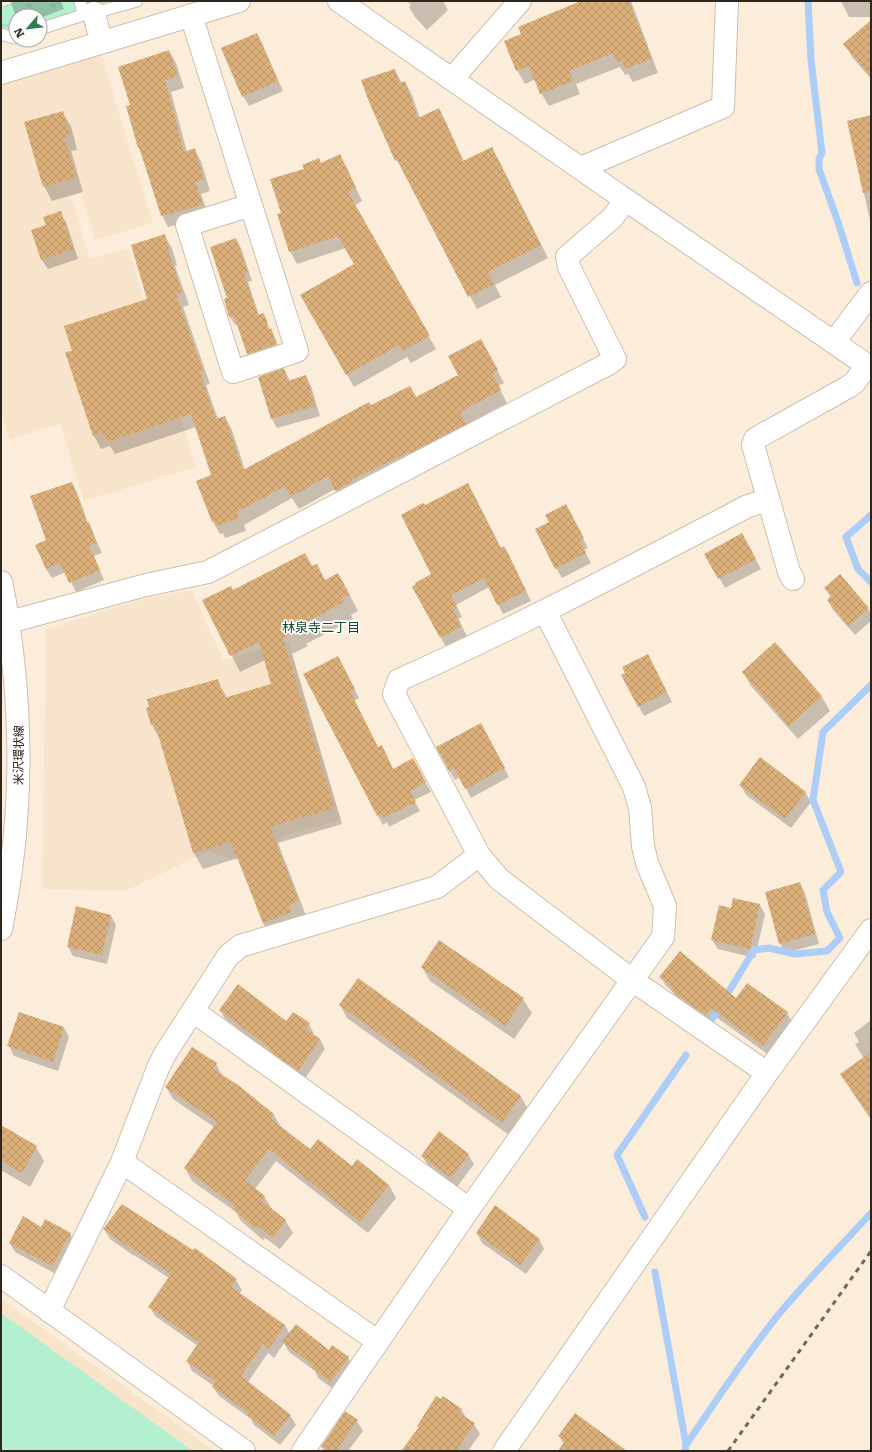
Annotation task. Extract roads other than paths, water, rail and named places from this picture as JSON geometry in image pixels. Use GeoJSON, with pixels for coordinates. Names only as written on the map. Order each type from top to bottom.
{"type":"FeatureCollection","features":[{"type":"Feature","properties":{"kind":"street"},"geometry":{"type":"LineString","coordinates":[[1,73],[239,1]]}},
{"type":"Feature","properties":{"kind":"street"},"geometry":{"type":"LineString","coordinates":[[339,1],[869,366],[854,383],[848,387],[755,439],[753,445],[768,500],[789,572],[793,578]]}},
{"type":"Feature","properties":{"kind":"street"},"geometry":{"type":"LineString","coordinates":[[452,79],[520,1]]}},
{"type":"Feature","properties":{"kind":"street"},"geometry":{"type":"LineString","coordinates":[[581,168],[723,107],[727,1]]}},
{"type":"Feature","properties":{"kind":"street"},"geometry":{"type":"LineString","coordinates":[[86,10],[101,42]]}},
{"type":"Feature","properties":{"kind":"street"},"geometry":{"type":"LineString","coordinates":[[191,15],[251,205],[297,351],[233,372],[187,225],[251,205]]}},
{"type":"Feature","properties":{"kind":"street"},"geometry":{"type":"LineString","coordinates":[[9,622],[146,585],[208,572],[608,364],[615,359],[568,267],[567,257],[612,218],[626,200]]}},
{"type":"Feature","properties":{"kind":"street"},"geometry":{"type":"LineString","coordinates":[[834,342],[871,293]]}},
{"type":"Feature","properties":{"kind":"street"},"geometry":{"type":"LineString","coordinates":[[766,1073],[632,980],[499,879],[479,856],[394,694],[399,680],[471,648],[748,506],[768,500]]}},
{"type":"Feature","properties":{"kind":"street","name":"米沢環状線"},"geometry":{"type":"LineString","coordinates":[[1,582],[9,622],[17,695],[19,745],[13,853],[7,901],[1,929]]}},
{"type":"Feature","properties":{"kind":"street"},"geometry":{"type":"LineString","coordinates":[[303,1451],[469,1209],[663,938],[664,906],[647,863],[643,846],[640,808],[634,787],[545,611]]}},
{"type":"Feature","properties":{"kind":"street"},"geometry":{"type":"LineString","coordinates":[[49,1311],[122,1162],[158,1068],[165,1054],[228,956],[240,946],[437,887],[479,856]]}},
{"type":"Feature","properties":{"kind":"street"},"geometry":{"type":"LineString","coordinates":[[504,1451],[766,1073],[871,930]]}},
{"type":"Feature","properties":{"kind":"street"},"geometry":{"type":"LineString","coordinates":[[193,1012],[469,1209]]}},
{"type":"Feature","properties":{"kind":"street"},"geometry":{"type":"LineString","coordinates":[[122,1162],[377,1341]]}},
{"type":"Feature","properties":{"kind":"street"},"geometry":{"type":"LineString","coordinates":[[1,1276],[244,1451]]}},
{"type":"Feature","properties":{"kind":"lane"},"geometry":{"type":"LineString","coordinates":[[48,27],[86,10],[136,1]]}},
{"type":"Feature","properties":{"kind":"waterway"},"geometry":{"type":"LineString","coordinates":[[808,1],[811,60],[822,153],[819,159],[819,169],[838,222],[857,283]]}},
{"type":"Feature","properties":{"kind":"waterway"},"geometry":{"type":"LineString","coordinates":[[871,515],[846,537],[858,569],[871,582]]}},
{"type":"Feature","properties":{"kind":"waterway"},"geometry":{"type":"LineString","coordinates":[[711,1021],[754,950],[769,948],[795,954],[827,951],[840,938],[827,912],[823,890],[841,872],[813,800],[823,732],[871,685]]}},
{"type":"Feature","properties":{"kind":"waterway"},"geometry":{"type":"LineString","coordinates":[[645,1217],[617,1155],[686,1055]]}},
{"type":"Feature","properties":{"kind":"waterway"},"geometry":{"type":"LineString","coordinates":[[686,1445],[766,1330],[871,1213]]}},
{"type":"Feature","properties":{"kind":"waterway"},"geometry":{"type":"LineString","coordinates":[[655,1272],[686,1445],[685,1451]]}},
{"type":"Feature","properties":{"kind":"railway"},"geometry":{"type":"LineString","coordinates":[[728,1451],[871,1251]]}},
{"type":"Feature","properties":{"kind":"district","name":"林泉寺二丁目"},"geometry":{"type":"Point","coordinates":[321,626]}}]}
